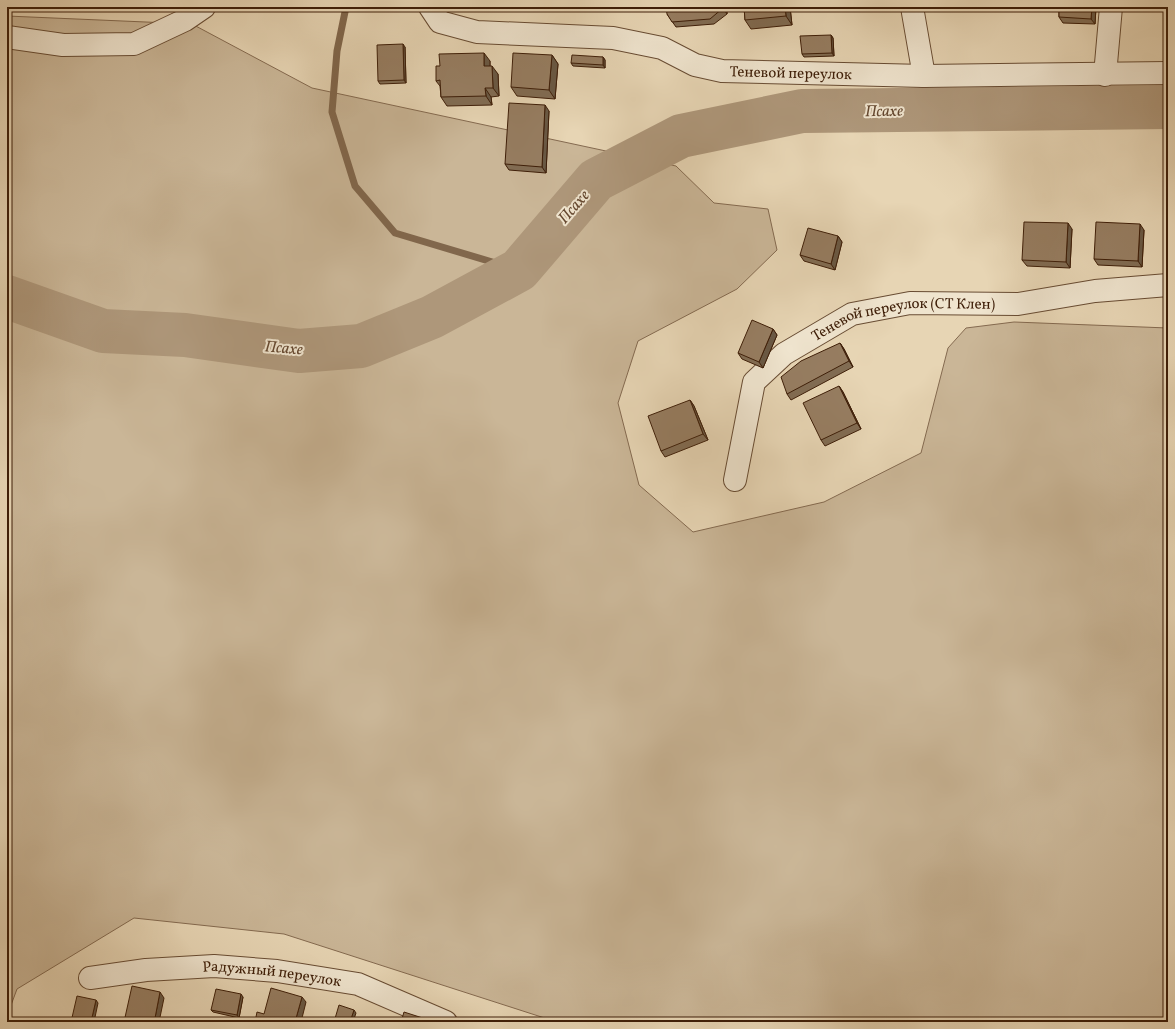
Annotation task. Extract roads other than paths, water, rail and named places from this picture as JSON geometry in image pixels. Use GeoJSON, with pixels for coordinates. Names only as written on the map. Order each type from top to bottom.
{"type":"FeatureCollection","features":[{"type":"Feature","properties":{"kind":"street"},"geometry":{"type":"LineString","coordinates":[[7,37],[63,45],[134,44],[186,20],[204,7]]}},
{"type":"Feature","properties":{"kind":"street","name":"Теневой переулок"},"geometry":{"type":"LineString","coordinates":[[430,7],[440,22],[477,32],[613,38],[662,48],[695,65],[722,72],[924,76],[1105,75],[1168,73]]}},
{"type":"Feature","properties":{"kind":"street"},"geometry":{"type":"LineString","coordinates":[[912,7],[924,76]]}},
{"type":"Feature","properties":{"kind":"street"},"geometry":{"type":"LineString","coordinates":[[1105,75],[1111,7]]}},
{"type":"Feature","properties":{"kind":"street","name":"Теневой переулок (СТ Клен)"},"geometry":{"type":"LineString","coordinates":[[734,480],[754,382],[784,354],[852,314],[910,303],[1018,304],[1095,291],[1168,285]]}},
{"type":"Feature","properties":{"kind":"street","name":"Радужный переулок"},"geometry":{"type":"LineString","coordinates":[[90,978],[146,970],[214,966],[277,971],[358,984],[446,1022]]}},
{"type":"Feature","properties":{"kind":"waterway"},"geometry":{"type":"LineString","coordinates":[[346,7],[337,51],[332,112],[355,186],[395,233],[519,270]]}},
{"type":"Feature","properties":{"kind":"waterway","name":"Псахе"},"geometry":{"type":"LineString","coordinates":[[7,297],[103,331],[185,335],[299,351],[361,346],[432,317],[519,270],[596,180],[681,136],[802,111],[1168,107]]}}]}
